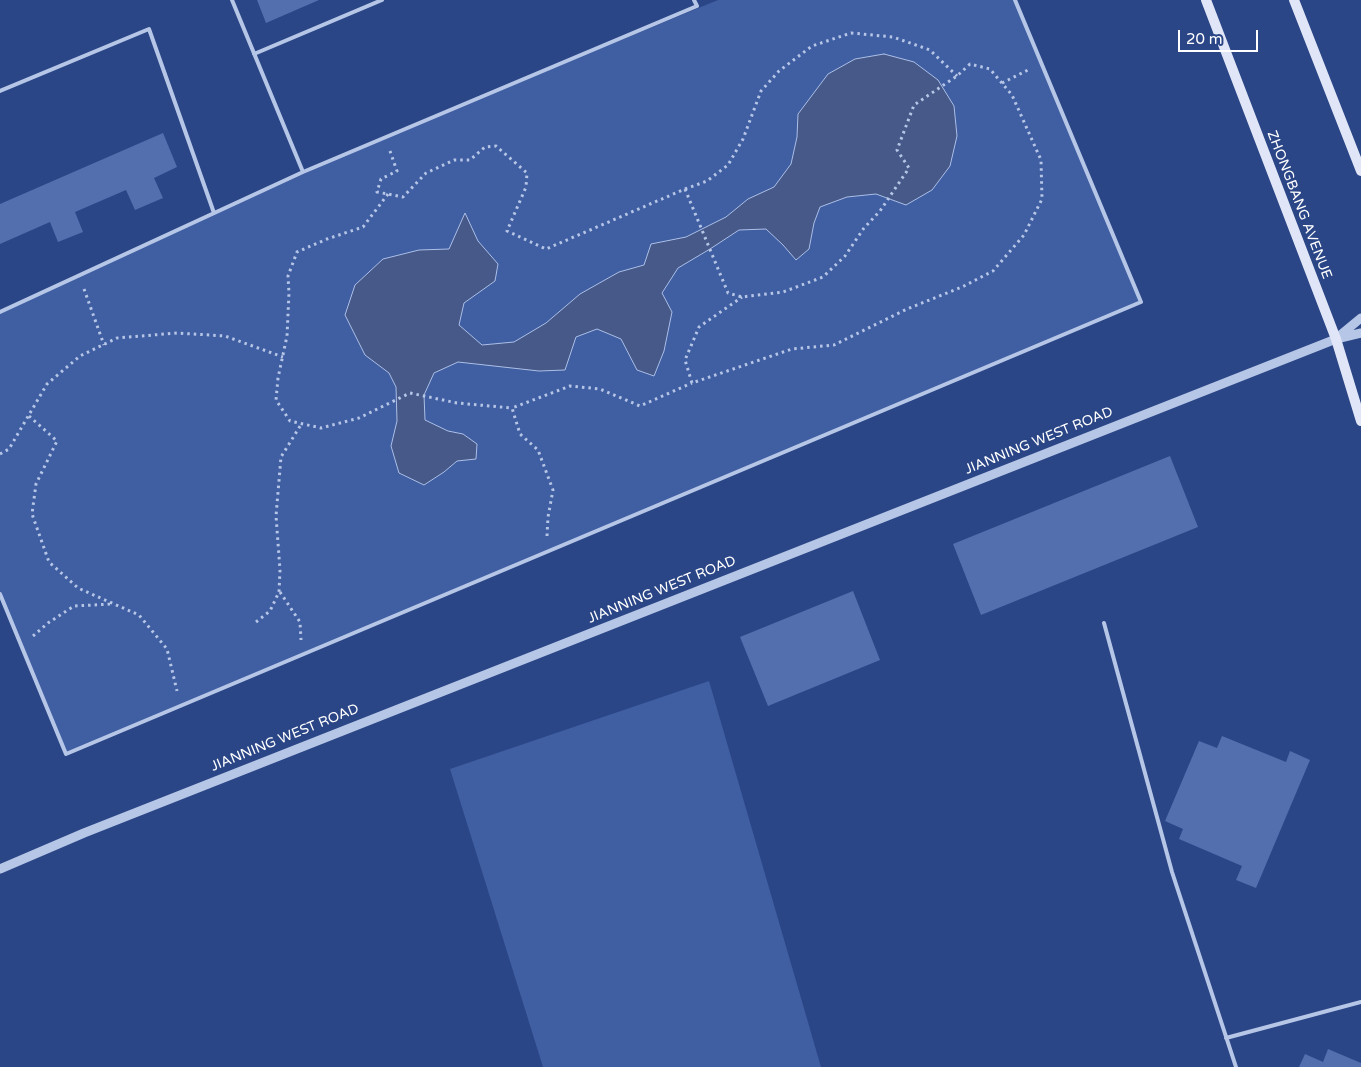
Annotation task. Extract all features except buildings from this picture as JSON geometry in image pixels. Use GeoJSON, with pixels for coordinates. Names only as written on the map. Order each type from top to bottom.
{"type":"FeatureCollection","features":[{"type":"Feature","properties":{"kind":"main road","name":"ZHONGBANG AVENUE"},"geometry":{"type":"LineString","coordinates":[[1206,0],[1336,338],[1361,422]]}},
{"type":"Feature","properties":{"kind":"main road"},"geometry":{"type":"LineString","coordinates":[[1294,0],[1361,172]]}},
{"type":"Feature","properties":{"kind":"street"},"geometry":{"type":"LineString","coordinates":[[1336,338],[1361,318]]}},
{"type":"Feature","properties":{"kind":"street"},"geometry":{"type":"LineString","coordinates":[[1336,338],[1361,332]]}},
{"type":"Feature","properties":{"kind":"street","name":"JIANNING WEST ROAD"},"geometry":{"type":"LineString","coordinates":[[0,870],[84,833],[1336,338]]}},
{"type":"Feature","properties":{"kind":"lane"},"geometry":{"type":"LineString","coordinates":[[232,0],[303,172]]}},
{"type":"Feature","properties":{"kind":"lane"},"geometry":{"type":"LineString","coordinates":[[254,54],[382,0]]}},
{"type":"Feature","properties":{"kind":"lane"},"geometry":{"type":"LineString","coordinates":[[0,312],[303,172],[697,6],[694,0]]}},
{"type":"Feature","properties":{"kind":"lane"},"geometry":{"type":"LineString","coordinates":[[0,594],[66,754],[1140,302],[1015,0]]}},
{"type":"Feature","properties":{"kind":"lane"},"geometry":{"type":"LineString","coordinates":[[0,91],[149,29],[214,213]]}},
{"type":"Feature","properties":{"kind":"lane"},"geometry":{"type":"LineString","coordinates":[[1104,623],[1172,872],[1236,1067]]}},
{"type":"Feature","properties":{"kind":"lane"},"geometry":{"type":"LineString","coordinates":[[1226,1038],[1361,1002]]}},
{"type":"Feature","properties":{"kind":"path"},"geometry":{"type":"LineString","coordinates":[[385,137],[397,171],[381,179],[377,192],[403,197],[426,173],[454,160],[470,160],[485,147],[496,146],[527,173],[526,188],[507,231],[546,250],[684,189],[707,181],[728,165],[744,139],[762,91],[779,70],[812,46],[851,33],[894,36],[930,50],[957,76]]}},
{"type":"Feature","properties":{"kind":"path"},"geometry":{"type":"LineString","coordinates":[[1002,83],[1041,63]]}},
{"type":"Feature","properties":{"kind":"path"},"geometry":{"type":"LineString","coordinates":[[388,194],[364,227],[327,239],[297,252],[288,276],[288,336],[278,378],[276,400],[290,420],[321,428],[359,418],[410,393],[457,403],[512,408],[570,386],[600,389],[640,406],[692,383],[792,349],[834,345],[907,309],[962,287],[994,271],[1024,235],[1042,199],[1042,160],[1012,94],[990,70],[970,64],[957,76],[914,106],[897,150],[909,168],[880,211],[864,228],[845,256],[823,277],[783,292],[742,297],[728,293],[684,189]]}},
{"type":"Feature","properties":{"kind":"path"},"geometry":{"type":"LineString","coordinates":[[79,276],[104,345]]}},
{"type":"Feature","properties":{"kind":"path"},"geometry":{"type":"LineString","coordinates":[[692,383],[685,360],[700,327],[742,297]]}},
{"type":"Feature","properties":{"kind":"path"},"geometry":{"type":"LineString","coordinates":[[0,454],[10,449],[47,384],[80,356],[117,338],[176,333],[225,336],[283,357]]}},
{"type":"Feature","properties":{"kind":"path"},"geometry":{"type":"LineString","coordinates":[[512,408],[520,434],[538,450],[553,490],[548,517],[546,552]]}},
{"type":"Feature","properties":{"kind":"path"},"geometry":{"type":"LineString","coordinates":[[29,416],[57,441],[36,484],[32,514],[49,562],[78,588],[139,615],[167,650],[181,705]]}},
{"type":"Feature","properties":{"kind":"path"},"geometry":{"type":"LineString","coordinates":[[256,622],[270,611],[279,592],[280,570],[276,516],[281,457],[302,423]]}},
{"type":"Feature","properties":{"kind":"path"},"geometry":{"type":"LineString","coordinates":[[279,592],[300,622],[302,654]]}},
{"type":"Feature","properties":{"kind":"path"},"geometry":{"type":"LineString","coordinates":[[22,647],[48,623],[74,606],[112,604]]}},
{"type":"Feature","properties":{"kind":"shaded area"},"geometry":{"type":"Polygon","coordinates":[[[718,0],[1015,0],[1141,302],[66,754],[0,594],[0,312],[385,137],[718,0]]]}},
{"type":"Feature","properties":{"kind":"shaded area"},"geometry":{"type":"Polygon","coordinates":[[[884,54],[914,62],[938,80],[954,106],[957,136],[950,166],[932,190],[906,205],[876,194],[847,197],[820,207],[814,223],[809,249],[796,260],[766,229],[739,230],[678,268],[662,293],[672,312],[664,351],[654,376],[637,370],[621,339],[597,329],[576,337],[565,370],[539,371],[458,362],[434,373],[424,395],[425,420],[448,431],[463,434],[477,444],[476,459],[457,461],[424,485],[399,473],[391,446],[397,421],[396,387],[389,373],[365,355],[345,315],[355,285],[383,259],[419,250],[449,249],[465,213],[478,241],[498,264],[495,281],[464,303],[459,325],[482,345],[514,342],[546,323],[580,294],[619,272],[644,265],[651,244],[686,237],[726,217],[748,199],[774,187],[791,164],[797,137],[798,114],[828,74],[855,59],[884,54]]]}},
{"type":"Feature","properties":{"kind":"shaded area"},"geometry":{"type":"Polygon","coordinates":[[[709,681],[821,1067],[543,1067],[450,769],[709,681]]]}}]}
